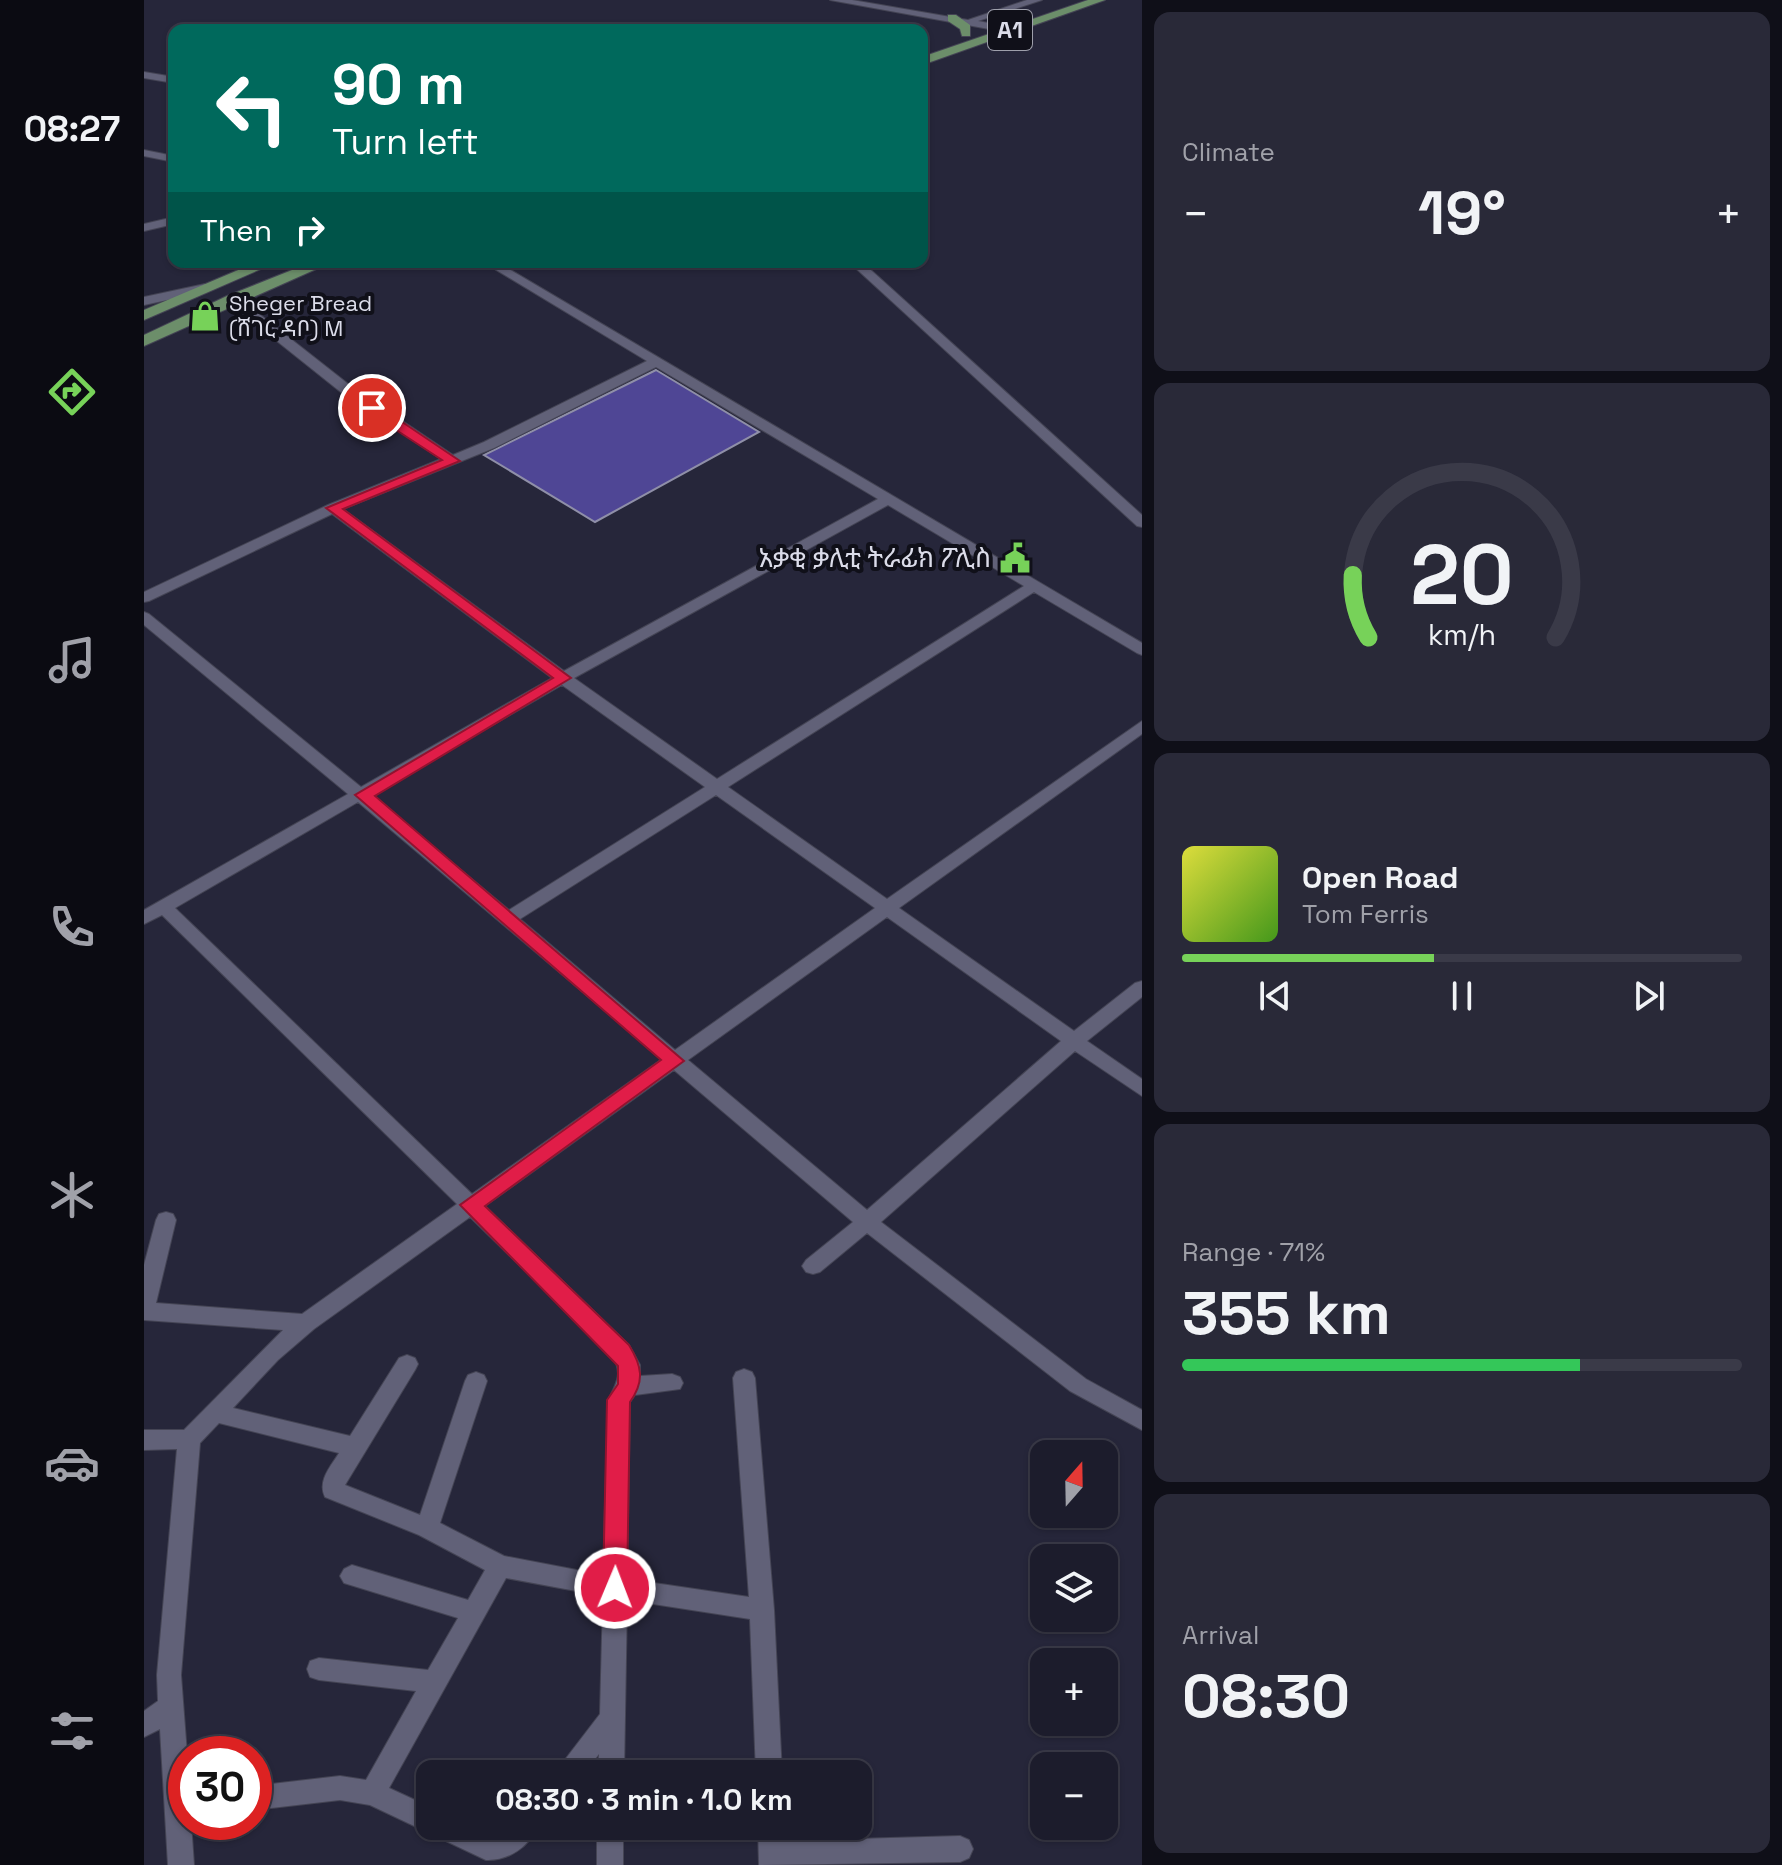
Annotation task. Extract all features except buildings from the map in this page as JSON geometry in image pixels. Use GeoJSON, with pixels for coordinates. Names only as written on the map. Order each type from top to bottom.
{"type":"FeatureCollection","features":[{"type":"Feature","properties":{"kind":"main road","name":"A1"},"geometry":{"type":"LineString","coordinates":[[928,45],[968,27],[989,25],[1059,0]]}},
{"type":"Feature","properties":{"kind":"main road","name":"A1"},"geometry":{"type":"LineString","coordinates":[[928,59],[1099,0]]}},
{"type":"Feature","properties":{"kind":"main road"},"geometry":{"type":"LineString","coordinates":[[952,18],[968,27]]}},
{"type":"Feature","properties":{"kind":"main road"},"geometry":{"type":"LineString","coordinates":[[144,317],[254,268]]}},
{"type":"Feature","properties":{"kind":"main road"},"geometry":{"type":"LineString","coordinates":[[144,341],[232,299],[310,268]]}},
{"type":"Feature","properties":{"kind":"main road"},"geometry":{"type":"LineString","coordinates":[[232,299],[233,276]]}},
{"type":"Feature","properties":{"kind":"main road"},"geometry":{"type":"LineString","coordinates":[[144,317],[232,299]]}},
{"type":"Feature","properties":{"kind":"street"},"geometry":{"type":"LineString","coordinates":[[835,0],[952,18]]}},
{"type":"Feature","properties":{"kind":"street"},"geometry":{"type":"LineString","coordinates":[[968,27],[1037,0]]}},
{"type":"Feature","properties":{"kind":"street"},"geometry":{"type":"LineString","coordinates":[[989,25],[1011,30]]}},
{"type":"Feature","properties":{"kind":"street"},"geometry":{"type":"LineString","coordinates":[[144,75],[168,79]]}},
{"type":"Feature","properties":{"kind":"street"},"geometry":{"type":"LineString","coordinates":[[144,153],[168,158]]}},
{"type":"Feature","properties":{"kind":"street"},"geometry":{"type":"LineString","coordinates":[[144,228],[168,222]]}},
{"type":"Feature","properties":{"kind":"street"},"geometry":{"type":"LineString","coordinates":[[499,268],[1142,650]]}},
{"type":"Feature","properties":{"kind":"street"},"geometry":{"type":"LineString","coordinates":[[862,268],[1142,523]]}},
{"type":"Feature","properties":{"kind":"street"},"geometry":{"type":"LineString","coordinates":[[144,301],[205,288]]}},
{"type":"Feature","properties":{"kind":"street"},"geometry":{"type":"LineString","coordinates":[[232,299],[347,390],[453,461]]}},
{"type":"Feature","properties":{"kind":"street"},"geometry":{"type":"LineString","coordinates":[[144,598],[333,508],[453,461],[655,362]]}},
{"type":"Feature","properties":{"kind":"street"},"geometry":{"type":"LineString","coordinates":[[144,918],[563,678],[890,498]]}},
{"type":"Feature","properties":{"kind":"street"},"geometry":{"type":"LineString","coordinates":[[333,508],[563,678],[1142,1089]]}},
{"type":"Feature","properties":{"kind":"street"},"geometry":{"type":"LineString","coordinates":[[506,920],[1034,586]]}},
{"type":"Feature","properties":{"kind":"street"},"geometry":{"type":"LineString","coordinates":[[144,617],[363,795],[506,920],[867,1222],[1078,1385],[1142,1421]]}},
{"type":"Feature","properties":{"kind":"street"},"geometry":{"type":"LineString","coordinates":[[144,1440],[189,1439],[270,1354],[306,1323],[1142,726]]}},
{"type":"Feature","properties":{"kind":"street"},"geometry":{"type":"LineString","coordinates":[[164,907],[621,1351],[629,1365],[629,1386],[619,1400],[611,1760]]}},
{"type":"Feature","properties":{"kind":"street"},"geometry":{"type":"LineString","coordinates":[[813,1266],[1074,1041],[1142,987]]}},
{"type":"Feature","properties":{"kind":"street"},"geometry":{"type":"LineString","coordinates":[[166,1220],[144,1309],[306,1323]]}},
{"type":"Feature","properties":{"kind":"street"},"geometry":{"type":"LineString","coordinates":[[407,1364],[334,1482],[333,1490],[427,1528],[500,1566],[615,1588],[762,1610]]}},
{"type":"Feature","properties":{"kind":"street"},"geometry":{"type":"LineString","coordinates":[[744,1378],[762,1610],[768,1760]]}},
{"type":"Feature","properties":{"kind":"street"},"geometry":{"type":"LineString","coordinates":[[427,1528],[476,1381]]}},
{"type":"Feature","properties":{"kind":"street"},"geometry":{"type":"LineString","coordinates":[[629,1386],[672,1383]]}},
{"type":"Feature","properties":{"kind":"street"},"geometry":{"type":"LineString","coordinates":[[217,1413],[355,1447]]}},
{"type":"Feature","properties":{"kind":"street"},"geometry":{"type":"LineString","coordinates":[[173,1736],[169,1675],[189,1439]]}},
{"type":"Feature","properties":{"kind":"street"},"geometry":{"type":"LineString","coordinates":[[372,1793],[500,1566]]}},
{"type":"Feature","properties":{"kind":"street"},"geometry":{"type":"LineString","coordinates":[[352,1576],[473,1612]]}},
{"type":"Feature","properties":{"kind":"street"},"geometry":{"type":"LineString","coordinates":[[319,1669],[434,1682]]}},
{"type":"Feature","properties":{"kind":"street"},"geometry":{"type":"LineString","coordinates":[[144,1725],[170,1707]]}},
{"type":"Feature","properties":{"kind":"street"},"geometry":{"type":"LineString","coordinates":[[578,1760],[611,1719]]}},
{"type":"Feature","properties":{"kind":"street"},"geometry":{"type":"LineString","coordinates":[[272,1795],[317,1789],[372,1793],[416,1813]]}},
{"type":"Feature","properties":{"kind":"street"},"geometry":{"type":"LineString","coordinates":[[181,1840],[181,1865]]}},
{"type":"Feature","properties":{"kind":"street"},"geometry":{"type":"LineString","coordinates":[[470,1840],[499,1849],[513,1840]]}},
{"type":"Feature","properties":{"kind":"street"},"geometry":{"type":"LineString","coordinates":[[610,1840],[610,1865]]}},
{"type":"Feature","properties":{"kind":"street"},"geometry":{"type":"LineString","coordinates":[[771,1840],[772,1860],[960,1849]]}},
{"type":"Feature","properties":{"kind":"place","name":"Sheger Bread (ሸገር ዳቦ) M"},"geometry":{"type":"Point","coordinates":[205,316]}},
{"type":"Feature","properties":{"kind":"place","name":"አቃቂ ቃሊቲ ትራፊክ ፖሊስ"},"geometry":{"type":"Point","coordinates":[1015,558]}},
{"type":"Feature","properties":{"kind":"route"},"geometry":{"type":"LineString","coordinates":[[372,408],[453,461],[333,508],[563,678],[363,795],[675,1061],[471,1205],[621,1351],[629,1365],[629,1386],[619,1400],[615,1588]]}}]}
